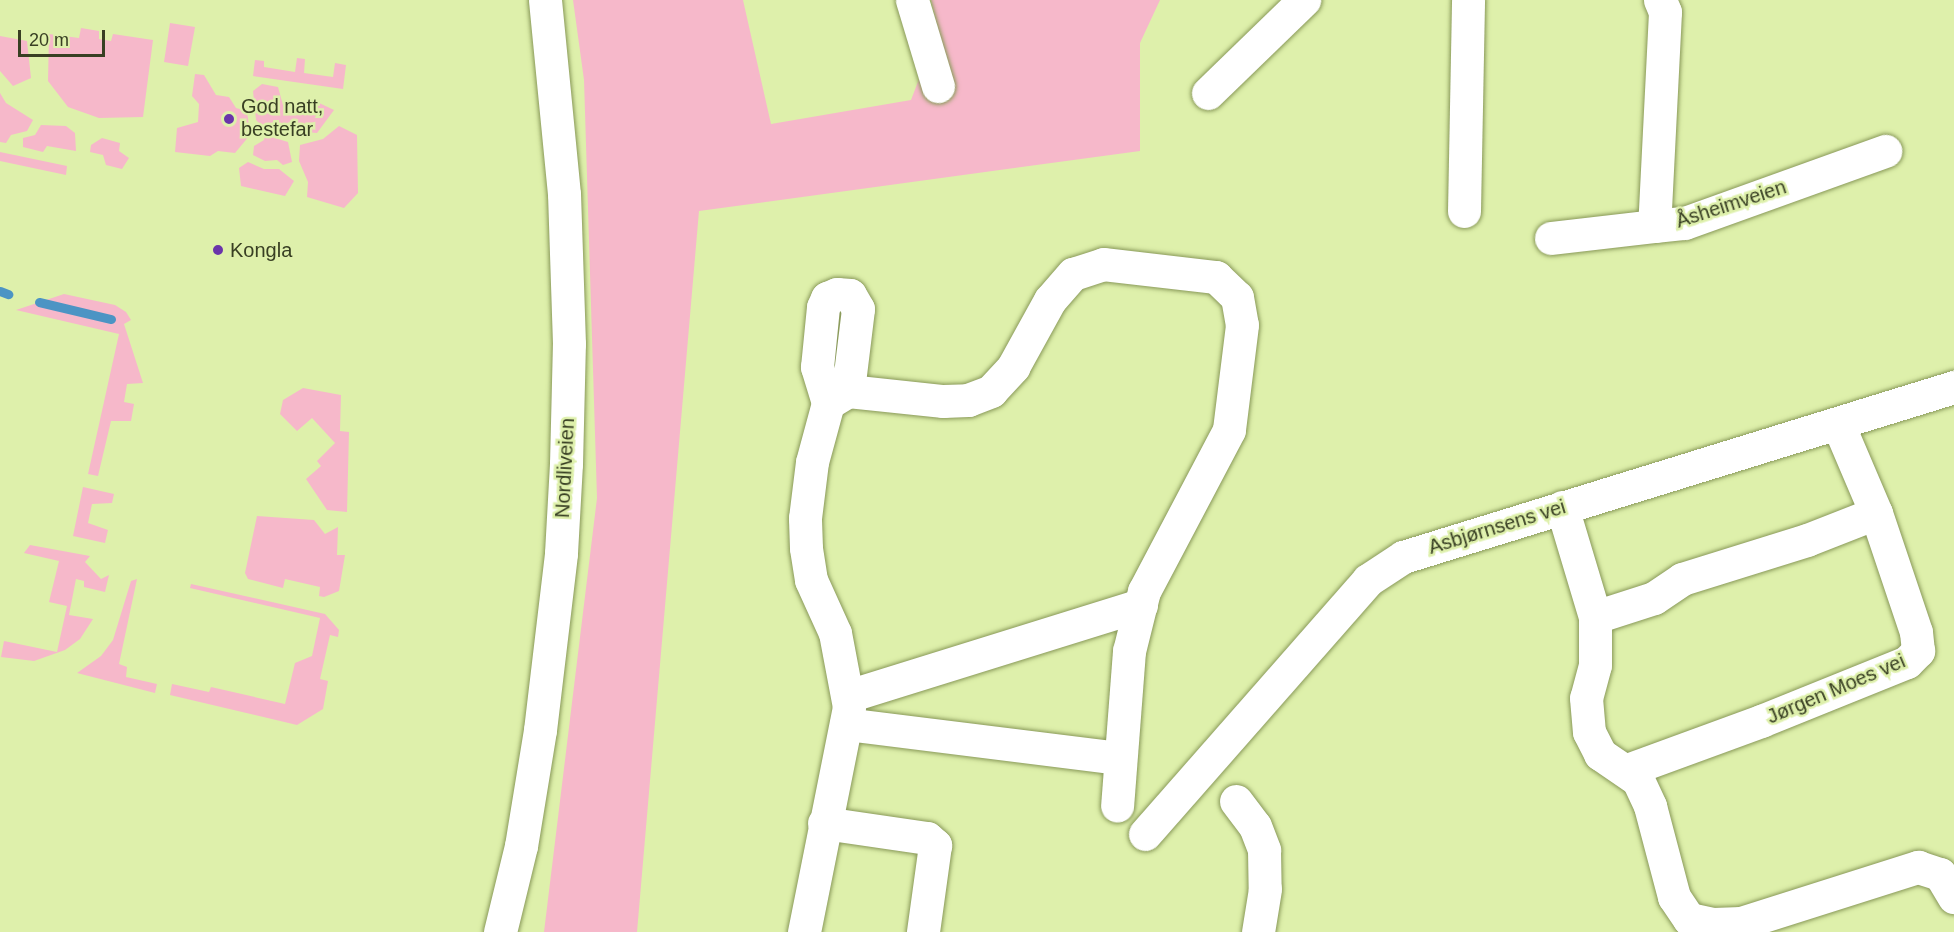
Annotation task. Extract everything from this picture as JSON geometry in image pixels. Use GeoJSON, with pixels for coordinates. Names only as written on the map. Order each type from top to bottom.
{"type":"FeatureCollection","features":[{"type":"Feature","properties":{"kind":"street","name":"Nordliveien"},"geometry":{"type":"LineString","coordinates":[[500,932],[520,846],[540,730],[561,553],[566,464],[569,344],[564,194],[545,0]]}},
{"type":"Feature","properties":{"kind":"street"},"geometry":{"type":"LineString","coordinates":[[912,0],[938,86]]}},
{"type":"Feature","properties":{"kind":"street"},"geometry":{"type":"LineString","coordinates":[[1208,93],[1304,0]]}},
{"type":"Feature","properties":{"kind":"street"},"geometry":{"type":"LineString","coordinates":[[1464,211],[1468,0]]}},
{"type":"Feature","properties":{"kind":"street","name":"Åsheimveien"},"geometry":{"type":"LineString","coordinates":[[1660,0],[1665,12],[1654,226],[1685,223],[1885,152]]}},
{"type":"Feature","properties":{"kind":"street"},"geometry":{"type":"LineString","coordinates":[[1551,238],[1654,226]]}},
{"type":"Feature","properties":{"kind":"street"},"geometry":{"type":"LineString","coordinates":[[804,932],[847,710],[835,633],[811,580],[806,548],[805,518],[812,462],[838,397],[943,401],[968,400],[992,391],[1013,367],[1050,300],[1073,274],[1103,264],[1216,277],[1237,297],[1242,325],[1229,430],[1144,591],[1129,651],[1117,806]]}},
{"type":"Feature","properties":{"kind":"street","name":"Asbjørnsens vei"},"geometry":{"type":"LineString","coordinates":[[1145,834],[1368,580],[1403,557],[1954,387]]}},
{"type":"Feature","properties":{"kind":"street","name":"Jørgen Moes vei"},"geometry":{"type":"LineString","coordinates":[[1627,770],[1761,722],[1908,662],[1918,651],[1916,632],[1876,513],[1838,424]]}},
{"type":"Feature","properties":{"kind":"street"},"geometry":{"type":"LineString","coordinates":[[1562,507],[1595,617],[1597,654],[1586,698],[1589,732],[1600,754],[1627,770],[1638,780],[1650,806],[1674,897],[1689,919],[1713,924],[1741,923],[1918,867],[1940,874],[1954,897]]}},
{"type":"Feature","properties":{"kind":"street"},"geometry":{"type":"LineString","coordinates":[[1595,617],[1654,598],[1682,579],[1807,540],[1876,513]]}},
{"type":"Feature","properties":{"kind":"street"},"geometry":{"type":"LineString","coordinates":[[847,710],[1141,605]]}},
{"type":"Feature","properties":{"kind":"street"},"geometry":{"type":"LineString","coordinates":[[847,710],[1120,758]]}},
{"type":"Feature","properties":{"kind":"street"},"geometry":{"type":"LineString","coordinates":[[1236,801],[1255,826],[1264,850],[1265,889],[1258,932]]}},
{"type":"Feature","properties":{"kind":"street"},"geometry":{"type":"LineString","coordinates":[[824,823],[927,838],[935,845],[923,932]]}},
{"type":"Feature","properties":{"kind":"shaded area"},"geometry":{"type":"Polygon","coordinates":[[[573,0],[743,0],[771,124],[911,100],[938,29],[931,0],[1160,0],[1140,43],[1140,151],[699,211],[637,932],[544,932],[597,498],[584,80],[573,0]]]}},
{"type":"Feature","properties":{"kind":"shaded area"},"geometry":{"type":"Polygon","coordinates":[[[170,23],[195,27],[188,66],[164,62],[170,23]]]}},
{"type":"Feature","properties":{"kind":"shaded area"},"geometry":{"type":"Polygon","coordinates":[[[81,28],[99,31],[99,39],[111,41],[113,34],[153,40],[143,117],[99,118],[68,107],[48,81],[49,34],[79,38],[81,28]]]}},
{"type":"Feature","properties":{"kind":"shaded area"},"geometry":{"type":"Polygon","coordinates":[[[0,36],[27,41],[31,78],[13,86],[0,71],[0,36]]]}},
{"type":"Feature","properties":{"kind":"shaded area"},"geometry":{"type":"Polygon","coordinates":[[[297,58],[305,59],[304,73],[333,77],[335,63],[346,65],[343,89],[253,76],[255,60],[264,61],[264,67],[295,72],[297,58]]]}},
{"type":"Feature","properties":{"kind":"shaded area"},"geometry":{"type":"Polygon","coordinates":[[[195,74],[204,75],[216,95],[229,97],[236,108],[247,111],[250,135],[235,153],[218,151],[210,156],[175,152],[177,128],[198,122],[199,104],[192,96],[195,74]]]}},
{"type":"Feature","properties":{"kind":"shaded area"},"geometry":{"type":"Polygon","coordinates":[[[262,84],[278,87],[283,105],[309,109],[315,101],[334,110],[317,133],[265,129],[256,120],[253,91],[262,84]]]}},
{"type":"Feature","properties":{"kind":"shaded area"},"geometry":{"type":"Polygon","coordinates":[[[0,93],[6,103],[33,120],[27,131],[11,135],[6,143],[0,142],[0,93]]]}},
{"type":"Feature","properties":{"kind":"shaded area"},"geometry":{"type":"Polygon","coordinates":[[[41,125],[66,126],[75,133],[76,151],[47,146],[43,152],[23,147],[23,138],[35,135],[41,125]]]}},
{"type":"Feature","properties":{"kind":"shaded area"},"geometry":{"type":"Polygon","coordinates":[[[339,126],[357,135],[358,193],[344,208],[307,197],[308,182],[299,161],[300,145],[323,139],[339,126]]]}},
{"type":"Feature","properties":{"kind":"shaded area"},"geometry":{"type":"Polygon","coordinates":[[[265,135],[288,142],[292,162],[283,165],[277,160],[265,161],[253,155],[254,146],[264,140],[265,135]]]}},
{"type":"Feature","properties":{"kind":"shaded area"},"geometry":{"type":"Polygon","coordinates":[[[102,138],[120,143],[119,151],[129,158],[122,169],[106,165],[103,155],[90,152],[91,145],[102,138]]]}},
{"type":"Feature","properties":{"kind":"shaded area"},"geometry":{"type":"Polygon","coordinates":[[[0,152],[67,166],[66,175],[0,161],[0,152]]]}},
{"type":"Feature","properties":{"kind":"shaded area"},"geometry":{"type":"Polygon","coordinates":[[[248,162],[264,169],[279,169],[294,181],[285,196],[241,186],[239,168],[248,162]]]}},
{"type":"Feature","properties":{"kind":"shaded area"},"geometry":{"type":"Polygon","coordinates":[[[64,294],[115,305],[126,312],[131,320],[124,324],[143,383],[127,384],[124,402],[134,404],[131,421],[111,421],[98,476],[88,474],[119,334],[16,310],[64,294]]]}},
{"type":"Feature","properties":{"kind":"shaded area"},"geometry":{"type":"Polygon","coordinates":[[[303,388],[341,395],[340,431],[349,432],[347,512],[327,510],[306,479],[321,466],[317,461],[335,443],[312,418],[297,431],[280,414],[283,400],[303,388]]]}},
{"type":"Feature","properties":{"kind":"shaded area"},"geometry":{"type":"Polygon","coordinates":[[[83,487],[114,494],[112,503],[92,504],[88,523],[108,530],[105,543],[73,536],[83,487]]]}},
{"type":"Feature","properties":{"kind":"shaded area"},"geometry":{"type":"Polygon","coordinates":[[[257,516],[314,520],[325,534],[338,527],[337,555],[345,555],[339,591],[324,597],[319,596],[320,587],[285,579],[283,588],[248,579],[245,573],[257,516]]]}},
{"type":"Feature","properties":{"kind":"shaded area"},"geometry":{"type":"Polygon","coordinates":[[[30,545],[90,556],[85,562],[101,579],[109,575],[105,592],[84,587],[84,581],[76,579],[69,615],[93,619],[80,639],[65,650],[34,661],[1,657],[4,641],[57,652],[67,606],[49,602],[59,561],[24,553],[30,545]]]}},
{"type":"Feature","properties":{"kind":"shaded area"},"geometry":{"type":"Polygon","coordinates":[[[137,579],[119,664],[127,667],[126,677],[157,684],[155,693],[77,673],[101,656],[113,640],[131,581],[137,579]]]}},
{"type":"Feature","properties":{"kind":"shaded area"},"geometry":{"type":"Polygon","coordinates":[[[191,584],[325,614],[339,630],[338,637],[330,635],[320,679],[328,681],[323,709],[297,725],[170,695],[172,684],[209,692],[211,687],[285,704],[295,663],[312,656],[320,618],[190,588],[191,584]]]}},
{"type":"Feature","properties":{"kind":"waterway"},"geometry":{"type":"LineString","coordinates":[[0,291],[8,294]]}},
{"type":"Feature","properties":{"kind":"waterway"},"geometry":{"type":"LineString","coordinates":[[39,302],[111,319]]}},
{"type":"Feature","properties":{"kind":"place","name":"God natt, bestefar"},"geometry":{"type":"Point","coordinates":[229,119]}},
{"type":"Feature","properties":{"kind":"place","name":"Kongla"},"geometry":{"type":"Point","coordinates":[218,250]}}]}
